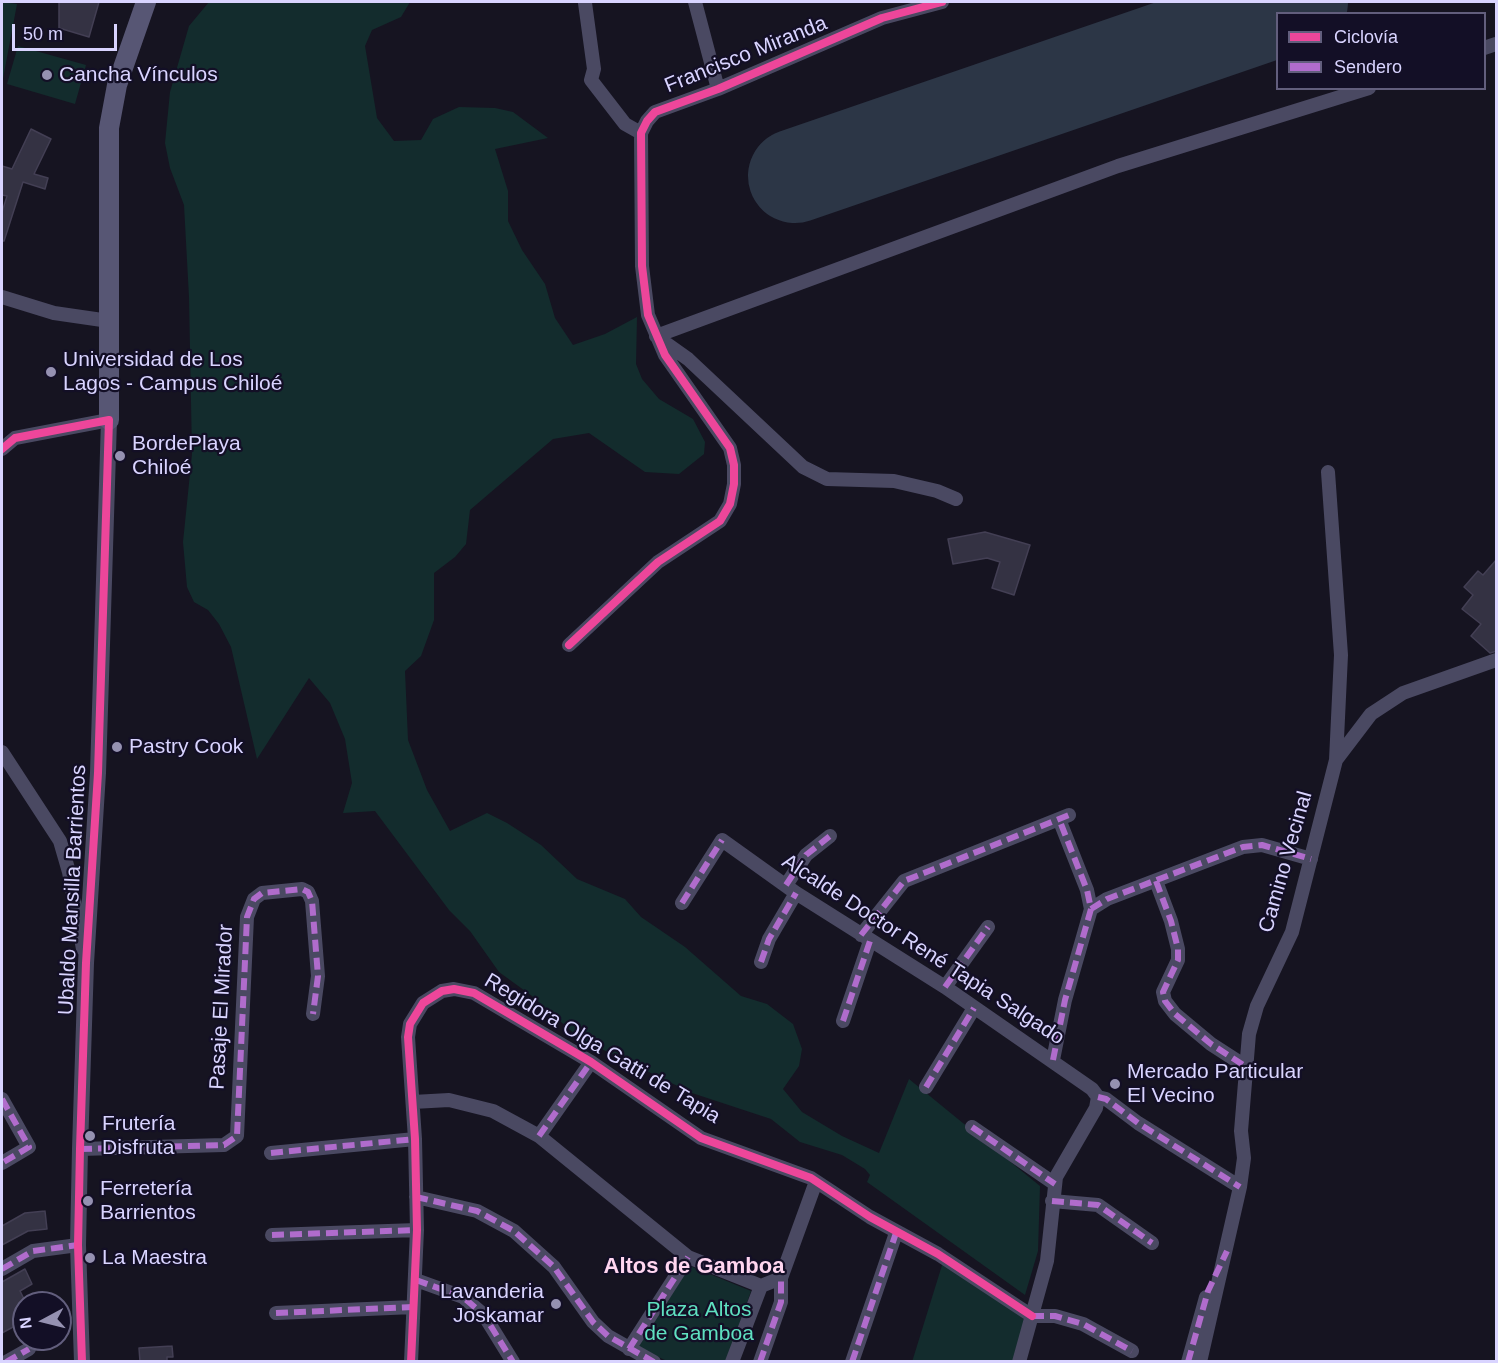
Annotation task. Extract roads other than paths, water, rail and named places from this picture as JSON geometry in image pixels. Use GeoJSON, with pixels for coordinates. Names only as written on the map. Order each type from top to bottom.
{"type":"FeatureCollection","features":[{"type":"Feature","properties":{"kind":"main road","name":"Ubaldo Mansilla Barrientos"},"geometry":{"type":"LineString","coordinates":[[109,420],[109,128],[122,66],[146,2]]}},
{"type":"Feature","properties":{"kind":"street"},"geometry":{"type":"LineString","coordinates":[[695,2],[718,89]]}},
{"type":"Feature","properties":{"kind":"street","name":"Francisco Miranda"},"geometry":{"type":"LineString","coordinates":[[641,133],[655,112],[718,89],[882,18],[942,2]]}},
{"type":"Feature","properties":{"kind":"street"},"geometry":{"type":"LineString","coordinates":[[569,645],[658,562],[720,521],[730,504],[734,484],[734,465],[730,448],[665,355],[648,315],[642,266],[641,133],[624,124],[591,81],[594,69],[585,3]]}},
{"type":"Feature","properties":{"kind":"street"},"geometry":{"type":"LineString","coordinates":[[656,336],[1119,166],[1363,90]]}},
{"type":"Feature","properties":{"kind":"street"},"geometry":{"type":"LineString","coordinates":[[2,297],[54,313],[109,321]]}},
{"type":"Feature","properties":{"kind":"street"},"geometry":{"type":"LineString","coordinates":[[656,336],[688,359],[803,467],[827,479],[894,481],[938,491],[956,499]]}},
{"type":"Feature","properties":{"kind":"street"},"geometry":{"type":"LineString","coordinates":[[2,449],[15,438],[109,420]]}},
{"type":"Feature","properties":{"kind":"street","name":"Ubaldo Mansilla Barrientos"},"geometry":{"type":"LineString","coordinates":[[82,1362],[78,1245],[80,1149],[86,963],[98,773],[109,420]]}},
{"type":"Feature","properties":{"kind":"street","name":"Camino Vecinal"},"geometry":{"type":"LineString","coordinates":[[1200,1362],[1240,1187],[1245,1066],[1250,1034],[1257,1006],[1292,932],[1336,760],[1341,655],[1328,472]]}},
{"type":"Feature","properties":{"kind":"street"},"geometry":{"type":"LineString","coordinates":[[1336,760],[1371,714],[1403,693],[1497,660]]}},
{"type":"Feature","properties":{"kind":"street"},"geometry":{"type":"LineString","coordinates":[[2,752],[60,841],[69,872],[86,963]]}},
{"type":"Feature","properties":{"kind":"street"},"geometry":{"type":"LineString","coordinates":[[843,1022],[865,938],[904,881],[1064,817],[1091,909],[1065,1000],[1053,1060]]}},
{"type":"Feature","properties":{"kind":"street"},"geometry":{"type":"LineString","coordinates":[[762,962],[769,939],[806,855],[830,836]]}},
{"type":"Feature","properties":{"kind":"street","name":"Alcalde Doctor René Tapia Salgado"},"geometry":{"type":"LineString","coordinates":[[682,903],[722,840],[791,889],[945,987],[1053,1060],[1092,1089],[1098,1097],[1106,1099],[1138,1123],[1240,1187]]}},
{"type":"Feature","properties":{"kind":"street"},"geometry":{"type":"LineString","coordinates":[[1091,909],[1107,899],[1243,847],[1262,845],[1311,859]]}},
{"type":"Feature","properties":{"kind":"street"},"geometry":{"type":"LineString","coordinates":[[1156,881],[1171,921],[1178,949],[1178,960],[1163,992],[1165,1001],[1175,1014],[1202,1037],[1233,1061],[1245,1066]]}},
{"type":"Feature","properties":{"kind":"street","name":"Pasaje El Mirador"},"geometry":{"type":"LineString","coordinates":[[80,1149],[224,1145],[237,1136],[247,917],[254,899],[262,893],[302,889],[308,892],[312,901],[318,976],[313,1014]]}},
{"type":"Feature","properties":{"kind":"street"},"geometry":{"type":"LineString","coordinates":[[945,987],[988,927]]}},
{"type":"Feature","properties":{"kind":"street","name":"Regidora Olga Gatti de Tapia"},"geometry":{"type":"LineString","coordinates":[[413,1102],[408,1037],[415,1014],[432,994],[441,990],[463,990],[474,993],[591,1062],[701,1138],[780,1165],[819,1184],[896,1233],[938,1254],[1032,1316]]}},
{"type":"Feature","properties":{"kind":"street"},"geometry":{"type":"LineString","coordinates":[[926,1087],[974,1008]]}},
{"type":"Feature","properties":{"kind":"street"},"geometry":{"type":"LineString","coordinates":[[539,1136],[591,1062]]}},
{"type":"Feature","properties":{"kind":"street"},"geometry":{"type":"LineString","coordinates":[[1018,1362],[1047,1261],[1055,1184],[1096,1108],[1098,1097]]}},
{"type":"Feature","properties":{"kind":"street"},"geometry":{"type":"LineString","coordinates":[[2,1099],[29,1147],[2,1163]]}},
{"type":"Feature","properties":{"kind":"street"},"geometry":{"type":"LineString","coordinates":[[411,1362],[417,1230],[413,1102],[449,1100],[493,1111],[539,1136],[688,1257],[761,1286],[781,1278]]}},
{"type":"Feature","properties":{"kind":"street"},"geometry":{"type":"LineString","coordinates":[[972,1127],[1055,1184]]}},
{"type":"Feature","properties":{"kind":"street"},"geometry":{"type":"LineString","coordinates":[[271,1153],[415,1139]]}},
{"type":"Feature","properties":{"kind":"street"},"geometry":{"type":"LineString","coordinates":[[760,1362],[780,1302],[781,1278],[814,1187],[819,1184]]}},
{"type":"Feature","properties":{"kind":"street"},"geometry":{"type":"LineString","coordinates":[[416,1197],[477,1211],[514,1232],[554,1267],[593,1322],[608,1336],[654,1362]]}},
{"type":"Feature","properties":{"kind":"street"},"geometry":{"type":"LineString","coordinates":[[1052,1201],[1098,1205],[1152,1243]]}},
{"type":"Feature","properties":{"kind":"street"},"geometry":{"type":"LineString","coordinates":[[272,1235],[417,1230]]}},
{"type":"Feature","properties":{"kind":"street"},"geometry":{"type":"LineString","coordinates":[[852,1362],[896,1233]]}},
{"type":"Feature","properties":{"kind":"street"},"geometry":{"type":"LineString","coordinates":[[2,1269],[33,1251],[78,1245]]}},
{"type":"Feature","properties":{"kind":"street"},"geometry":{"type":"LineString","coordinates":[[1188,1362],[1208,1291],[1227,1251]]}},
{"type":"Feature","properties":{"kind":"street"},"geometry":{"type":"LineString","coordinates":[[629,1349],[688,1257]]}},
{"type":"Feature","properties":{"kind":"street"},"geometry":{"type":"LineString","coordinates":[[416,1280],[463,1297],[484,1316],[513,1362]]}},
{"type":"Feature","properties":{"kind":"street"},"geometry":{"type":"LineString","coordinates":[[732,1362],[761,1286]]}},
{"type":"Feature","properties":{"kind":"street"},"geometry":{"type":"LineString","coordinates":[[276,1313],[413,1307]]}},
{"type":"Feature","properties":{"kind":"street"},"geometry":{"type":"LineString","coordinates":[[1032,1316],[1055,1316],[1083,1324],[1132,1351]]}},
{"type":"Feature","properties":{"kind":"street"},"geometry":{"type":"LineString","coordinates":[[6,1362],[25,1351]]}},
{"type":"Feature","properties":{"kind":"place","name":"Cancha Vínculos"},"geometry":{"type":"Point","coordinates":[47,75]}},
{"type":"Feature","properties":{"kind":"place","name":"Universidad de Los Lagos - Campus Chiloé"},"geometry":{"type":"Point","coordinates":[51,372]}},
{"type":"Feature","properties":{"kind":"place","name":"BordePlaya Chiloé"},"geometry":{"type":"Point","coordinates":[120,456]}},
{"type":"Feature","properties":{"kind":"place","name":"Pastry Cook"},"geometry":{"type":"Point","coordinates":[117,747]}},
{"type":"Feature","properties":{"kind":"place","name":"Mercado Particular El Vecino"},"geometry":{"type":"Point","coordinates":[1115,1084]}},
{"type":"Feature","properties":{"kind":"place","name":"Frutería Disfruta"},"geometry":{"type":"Point","coordinates":[90,1136]}},
{"type":"Feature","properties":{"kind":"place","name":"Ferretería Barrientos"},"geometry":{"type":"Point","coordinates":[88,1201]}},
{"type":"Feature","properties":{"kind":"place","name":"La Maestra"},"geometry":{"type":"Point","coordinates":[90,1258]}},
{"type":"Feature","properties":{"kind":"place","name":"Lavanderia Joskamar"},"geometry":{"type":"Point","coordinates":[556,1304]}},
{"type":"Feature","properties":{"kind":"district","name":"Altos de Gamboa"},"geometry":{"type":"Point","coordinates":[694,1267]}},
{"type":"Feature","properties":{"kind":"park label","name":"Plaza Altos de Gamboa"},"geometry":{"type":"Point","coordinates":[699,1322]}}]}
